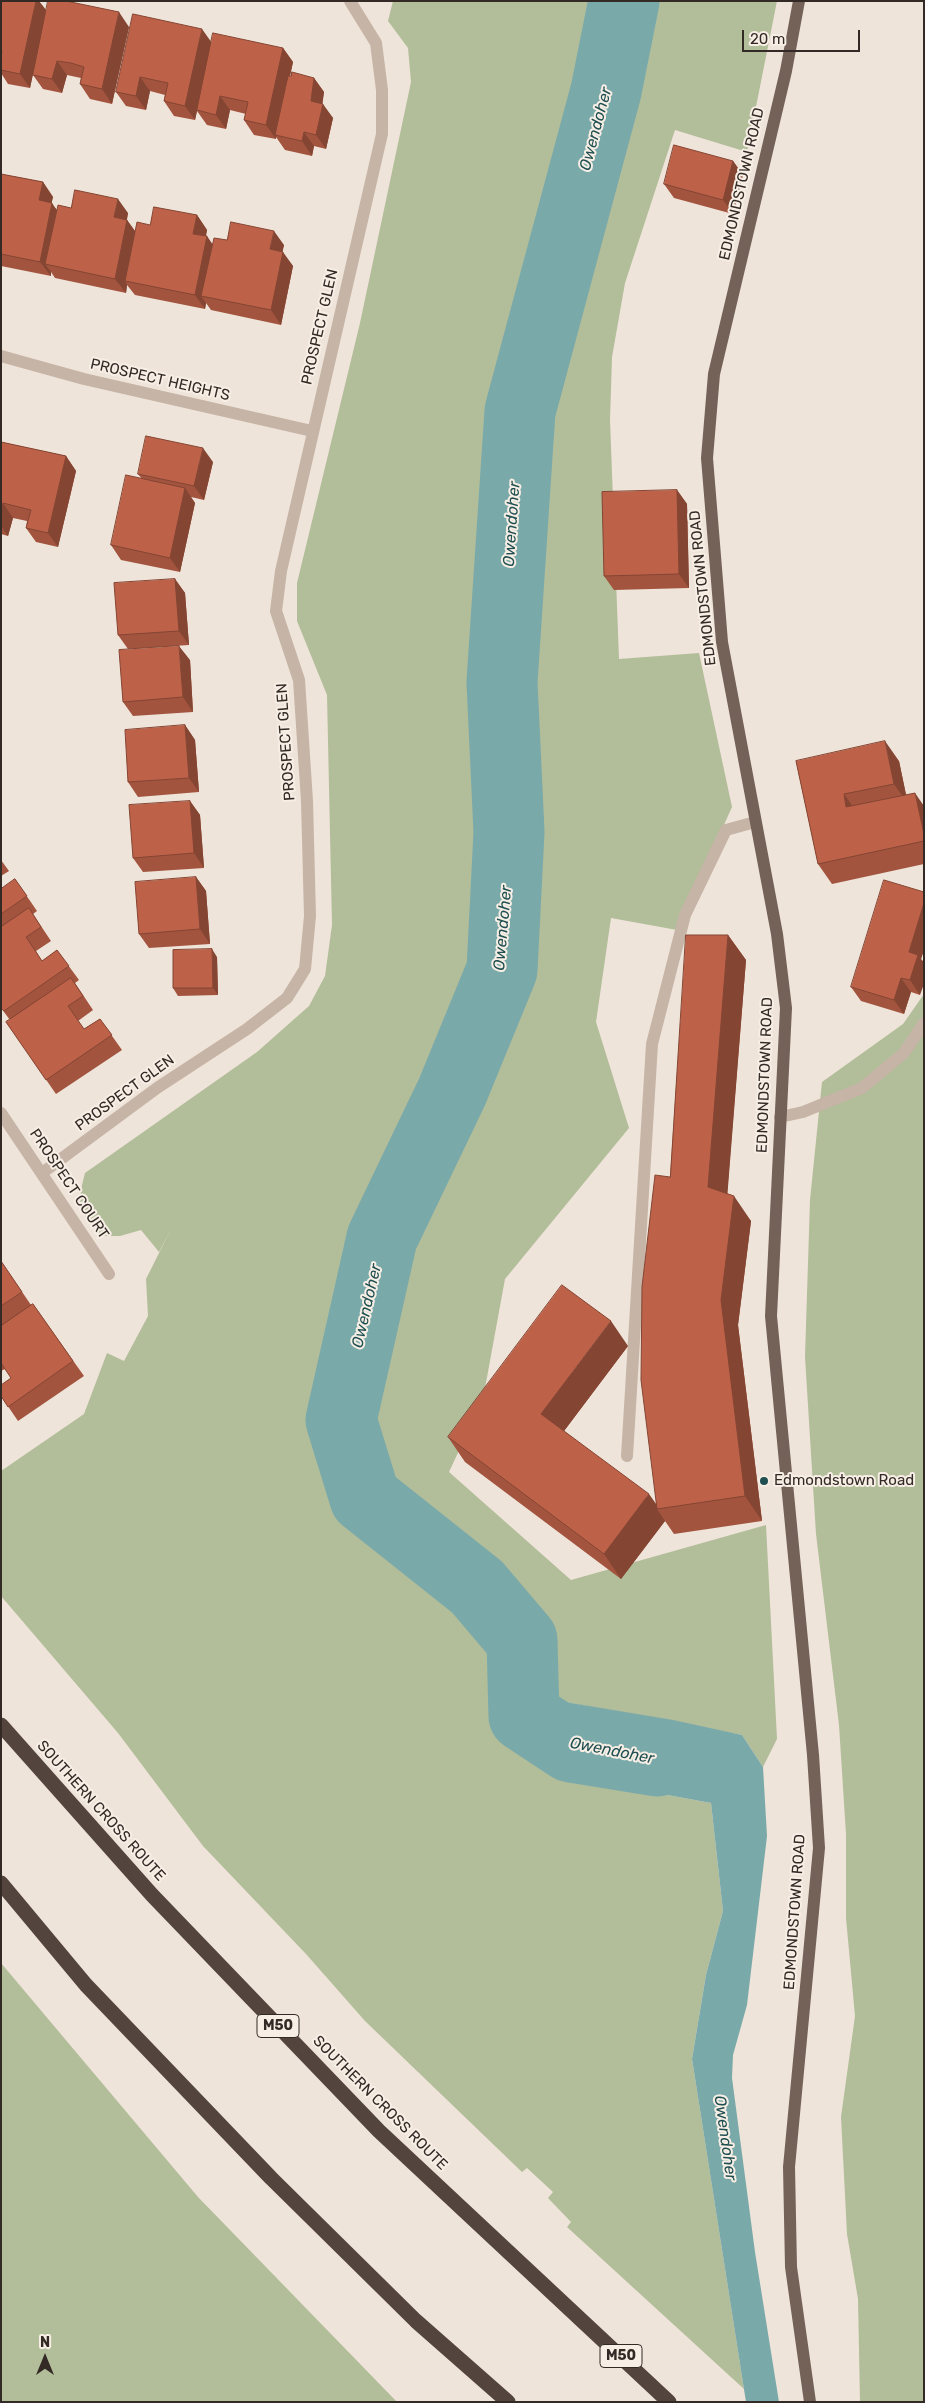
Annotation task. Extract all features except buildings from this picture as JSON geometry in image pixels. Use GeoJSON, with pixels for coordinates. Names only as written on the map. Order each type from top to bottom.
{"type":"FeatureCollection","features":[{"type":"Feature","properties":{"kind":"highway","name":"SOUTHERN CROSS ROUTE"},"geometry":{"type":"LineString","coordinates":[[1,1725],[152,1895],[379,2131],[669,2402]]}},
{"type":"Feature","properties":{"kind":"highway"},"geometry":{"type":"LineString","coordinates":[[1,1883],[86,1985],[271,2178],[416,2321],[508,2402]]}},
{"type":"Feature","properties":{"kind":"main road","name":"EDMONDSTOWN ROAD"},"geometry":{"type":"LineString","coordinates":[[799,1],[786,71],[714,374],[707,458],[722,642],[777,934],[786,1008],[771,1316],[813,1755],[819,1848],[789,2167],[792,2267],[810,2402]]}},
{"type":"Feature","properties":{"kind":"street","name":"PROSPECT GLEN"},"geometry":{"type":"LineString","coordinates":[[42,1173],[156,1088],[247,1029],[287,998],[305,969],[310,906],[307,801],[299,680],[276,611],[281,571],[312,431],[382,134],[382,90],[376,43],[350,1]]}},
{"type":"Feature","properties":{"kind":"street","name":"PROSPECT HEIGHTS"},"geometry":{"type":"LineString","coordinates":[[1,356],[84,379],[312,431]]}},
{"type":"Feature","properties":{"kind":"street"},"geometry":{"type":"LineString","coordinates":[[627,1456],[652,1044],[685,915],[726,830],[755,822]]}},
{"type":"Feature","properties":{"kind":"street"},"geometry":{"type":"LineString","coordinates":[[780,1117],[803,1112],[862,1088],[904,1053],[924,1023]]}},
{"type":"Feature","properties":{"kind":"street","name":"PROSPECT COURT"},"geometry":{"type":"LineString","coordinates":[[1,1113],[109,1274]]}},
{"type":"Feature","properties":{"kind":"green space"},"geometry":{"type":"Polygon","coordinates":[[[393,1],[777,1],[747,152],[675,130],[625,283],[612,357],[610,420],[619,659],[699,653],[732,807],[677,930],[611,918],[596,1022],[629,1128],[505,1279],[483,1399],[449,1472],[571,1580],[766,1525],[777,1739],[763,1767],[742,1735],[565,1702],[559,1775],[711,1803],[723,1911],[706,1975],[692,2059],[744,2389],[567,2227],[571,2222],[548,2198],[553,2192],[527,2168],[522,2172],[365,2021],[306,1954],[203,1846],[118,1733],[1,1596],[1,1471],[84,1414],[107,1353],[124,1361],[148,1316],[146,1279],[171,1229],[159,1252],[141,1230],[120,1236],[101,1236],[81,1208],[80,1201],[85,1173],[257,1052],[309,1006],[325,976],[332,925],[327,695],[297,621],[297,583],[360,323],[411,82],[408,48],[388,21],[393,1]]]}},
{"type":"Feature","properties":{"kind":"green space"},"geometry":{"type":"Polygon","coordinates":[[[924,994],[924,2402],[860,2402],[858,2299],[847,2234],[841,2117],[855,2016],[846,1918],[846,1834],[839,1725],[816,1534],[805,1357],[810,1200],[822,1082],[903,1024],[924,994]]]}},
{"type":"Feature","properties":{"kind":"green space"},"geometry":{"type":"Polygon","coordinates":[[[1,1963],[198,2197],[397,2402],[1,2402],[1,1963]]]}},
{"type":"Feature","properties":{"kind":"water"},"geometry":{"type":"Polygon","coordinates":[[[565,1702],[673,1720],[742,1735],[763,1767],[767,1836],[747,2005],[733,2055],[732,2078],[755,2252],[779,2402],[746,2402],[692,2059],[706,1975],[723,1911],[711,1803],[559,1775],[565,1702]]]}},
{"type":"Feature","properties":{"kind":"waterway","name":"Owendoher"},"geometry":{"type":"LineString","coordinates":[[624,1],[606,91],[520,411],[502,682],[509,832],[502,970],[452,1092],[382,1238],[341,1420],[365,1498],[477,1587],[522,1640],[524,1716],[571,1747],[657,1761]]}},
{"type":"Feature","properties":{"kind":"place","name":"Edmondstown Road"},"geometry":{"type":"Point","coordinates":[764,1481]}}]}
